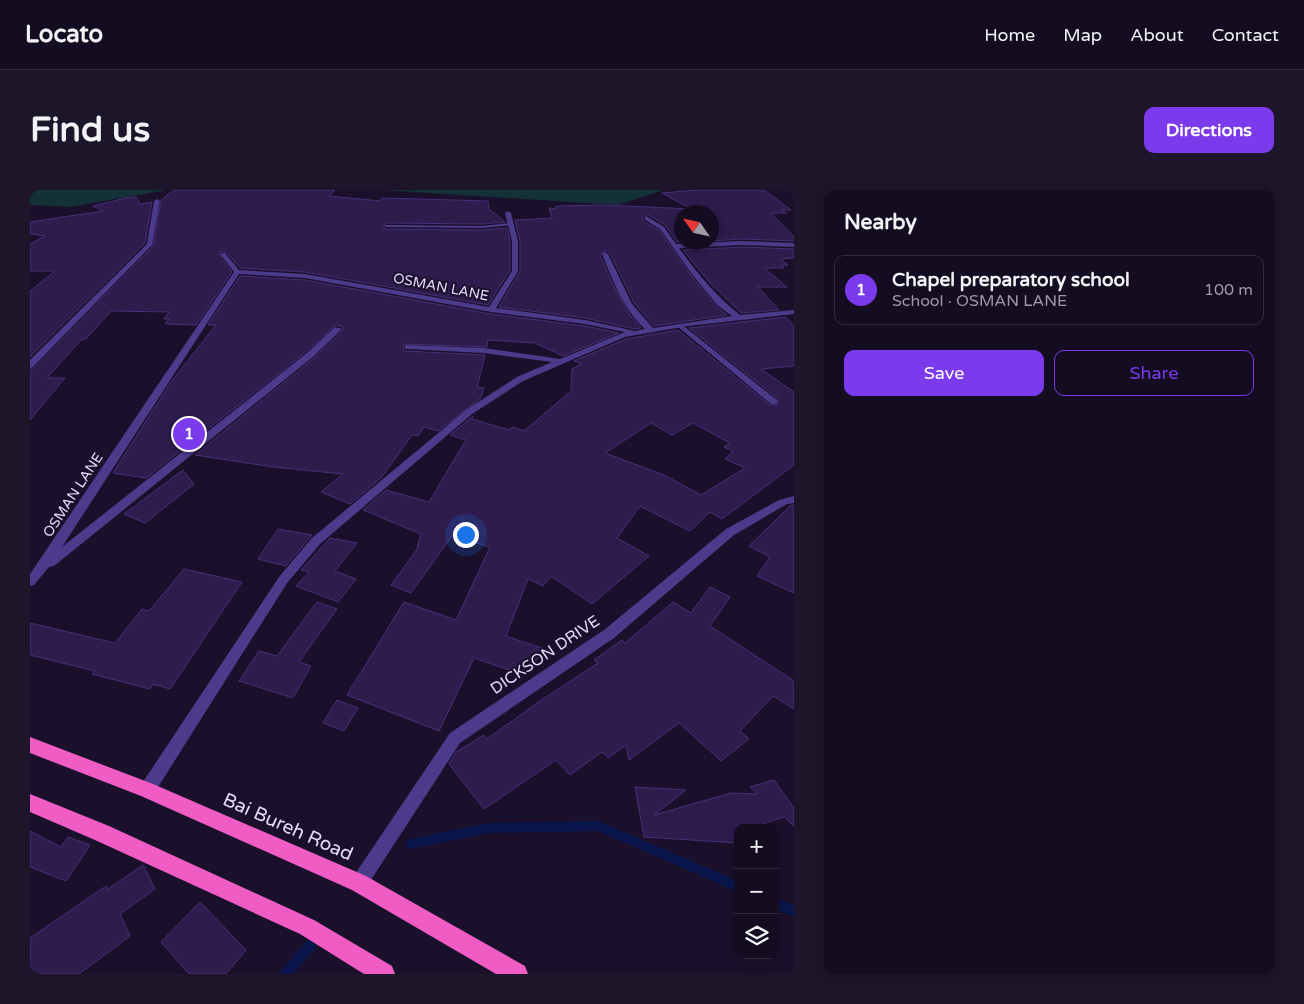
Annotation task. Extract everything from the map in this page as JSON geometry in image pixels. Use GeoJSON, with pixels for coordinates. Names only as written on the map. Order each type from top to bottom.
{"type":"FeatureCollection","features":[{"type":"Feature","properties":{"kind":"highway","name":"Bai Bureh Road"},"geometry":{"type":"LineString","coordinates":[[30,745],[147,790],[359,883],[517,974]]}},
{"type":"Feature","properties":{"kind":"highway"},"geometry":{"type":"LineString","coordinates":[[30,804],[102,833],[307,927],[384,974]]}},
{"type":"Feature","properties":{"kind":"street"},"geometry":{"type":"LineString","coordinates":[[30,365],[150,244],[157,201]]}},
{"type":"Feature","properties":{"kind":"street"},"geometry":{"type":"LineString","coordinates":[[491,310],[514,271],[515,241],[508,213]]}},
{"type":"Feature","properties":{"kind":"street"},"geometry":{"type":"LineString","coordinates":[[646,218],[662,228],[674,245]]}},
{"type":"Feature","properties":{"kind":"street"},"geometry":{"type":"LineString","coordinates":[[719,245],[794,245]]}},
{"type":"Feature","properties":{"kind":"street"},"geometry":{"type":"LineString","coordinates":[[678,250],[720,303],[738,318]]}},
{"type":"Feature","properties":{"kind":"street"},"geometry":{"type":"LineString","coordinates":[[223,254],[238,272]]}},
{"type":"Feature","properties":{"kind":"street"},"geometry":{"type":"LineString","coordinates":[[605,254],[624,299],[640,321],[651,330]]}},
{"type":"Feature","properties":{"kind":"street","name":"OSMAN LANE"},"geometry":{"type":"LineString","coordinates":[[30,582],[40,571],[166,377],[238,272],[305,276],[491,310],[585,322],[639,332]]}},
{"type":"Feature","properties":{"kind":"street"},"geometry":{"type":"LineString","coordinates":[[147,790],[283,580],[316,541],[469,412],[520,379],[558,361],[623,335],[679,325],[794,312]]}},
{"type":"Feature","properties":{"kind":"street"},"geometry":{"type":"LineString","coordinates":[[40,571],[311,354],[338,329]]}},
{"type":"Feature","properties":{"kind":"street"},"geometry":{"type":"LineString","coordinates":[[408,347],[529,355],[558,361]]}},
{"type":"Feature","properties":{"kind":"street","name":"DICKSON DRIVE"},"geometry":{"type":"LineString","coordinates":[[359,883],[455,738],[610,634],[730,532],[783,502],[794,499]]}},
{"type":"Feature","properties":{"kind":"lane"},"geometry":{"type":"LineString","coordinates":[[386,226],[482,227],[511,224]]}},
{"type":"Feature","properties":{"kind":"lane"},"geometry":{"type":"LineString","coordinates":[[679,325],[774,402]]}},
{"type":"Feature","properties":{"kind":"green space"},"geometry":{"type":"Polygon","coordinates":[[[30,190],[167,190],[70,207],[30,205],[30,190]]]}},
{"type":"Feature","properties":{"kind":"green space"},"geometry":{"type":"Polygon","coordinates":[[[382,190],[664,190],[618,205],[382,190]]]}},
{"type":"Feature","properties":{"kind":"building"},"geometry":{"type":"Polygon","coordinates":[[[174,190],[335,190],[329,196],[380,201],[382,198],[488,201],[489,209],[505,222],[482,224],[386,223],[382,227],[386,229],[482,230],[507,228],[510,241],[510,270],[488,305],[305,272],[240,268],[226,252],[220,252],[219,255],[232,272],[196,325],[165,324],[169,319],[164,319],[169,312],[111,311],[86,339],[82,339],[47,378],[65,378],[30,420],[30,370],[153,246],[161,200],[174,190]]]}},
{"type":"Feature","properties":{"kind":"building"},"geometry":{"type":"Polygon","coordinates":[[[697,190],[764,190],[791,210],[782,210],[786,213],[771,213],[794,237],[794,241],[742,239],[719,241],[719,205],[684,205],[662,193],[697,190]]]}},
{"type":"Feature","properties":{"kind":"building"},"geometry":{"type":"Polygon","coordinates":[[[136,197],[140,204],[152,202],[145,243],[30,357],[30,291],[55,271],[30,271],[30,244],[45,236],[30,234],[30,222],[103,211],[93,206],[136,197]]]}},
{"type":"Feature","properties":{"kind":"building"},"geometry":{"type":"Polygon","coordinates":[[[603,205],[674,208],[674,238],[665,225],[647,214],[642,218],[643,221],[659,230],[690,274],[716,306],[727,315],[654,326],[634,303],[610,253],[606,250],[600,255],[613,285],[629,314],[641,328],[635,329],[585,318],[499,307],[520,271],[520,241],[515,220],[552,218],[549,208],[556,209],[556,206],[603,205]]]}},
{"type":"Feature","properties":{"kind":"building"},"geometry":{"type":"Polygon","coordinates":[[[719,248],[794,249],[794,258],[780,259],[788,265],[780,266],[784,268],[764,268],[787,287],[758,287],[779,310],[741,313],[709,282],[683,250],[719,250],[719,248]]]}},
{"type":"Feature","properties":{"kind":"building"},"geometry":{"type":"Polygon","coordinates":[[[240,276],[305,280],[491,314],[585,326],[619,333],[563,356],[535,343],[488,340],[487,347],[404,344],[403,349],[405,351],[485,355],[477,387],[484,388],[480,399],[438,431],[424,427],[418,436],[412,435],[382,477],[350,504],[321,492],[343,474],[273,467],[195,455],[315,357],[343,330],[343,327],[336,325],[307,351],[146,478],[113,473],[171,382],[216,325],[208,325],[240,276]]]}},
{"type":"Feature","properties":{"kind":"building"},"geometry":{"type":"Polygon","coordinates":[[[786,317],[794,326],[794,366],[761,369],[794,392],[794,465],[722,519],[710,512],[690,531],[640,506],[617,538],[649,556],[592,604],[551,576],[543,586],[528,579],[506,636],[547,650],[521,674],[474,658],[439,731],[347,695],[404,602],[456,620],[490,547],[452,536],[411,593],[391,585],[418,548],[421,534],[363,510],[386,490],[429,502],[466,440],[450,435],[473,416],[472,419],[509,430],[512,427],[524,431],[571,391],[572,369],[582,364],[574,361],[626,339],[678,330],[770,405],[778,405],[778,399],[689,328],[786,317]],[[651,423],[605,453],[664,475],[701,495],[745,468],[725,459],[733,451],[724,447],[730,443],[693,423],[672,435],[651,423]]]}},
{"type":"Feature","properties":{"kind":"building"},"geometry":{"type":"Polygon","coordinates":[[[183,470],[194,484],[145,523],[124,514],[183,470]]]}},
{"type":"Feature","properties":{"kind":"building"},"geometry":{"type":"Polygon","coordinates":[[[794,505],[794,593],[757,576],[770,557],[749,546],[790,506],[794,505]]]}},
{"type":"Feature","properties":{"kind":"building"},"geometry":{"type":"Polygon","coordinates":[[[278,529],[312,535],[286,566],[258,559],[278,529]]]}},
{"type":"Feature","properties":{"kind":"building"},"geometry":{"type":"Polygon","coordinates":[[[330,538],[357,543],[335,571],[356,579],[338,602],[296,586],[309,572],[301,570],[330,538]]]}},
{"type":"Feature","properties":{"kind":"building"},"geometry":{"type":"Polygon","coordinates":[[[184,569],[242,582],[170,689],[153,684],[150,689],[92,674],[95,671],[30,655],[30,623],[115,643],[142,609],[149,611],[184,569]]]}},
{"type":"Feature","properties":{"kind":"building"},"geometry":{"type":"Polygon","coordinates":[[[710,587],[730,597],[710,626],[794,681],[794,709],[773,696],[740,731],[749,739],[721,761],[679,723],[629,760],[626,745],[608,758],[602,752],[570,775],[556,760],[484,809],[449,764],[456,752],[484,735],[487,739],[598,663],[594,660],[622,640],[625,643],[673,602],[691,613],[710,587]]]}},
{"type":"Feature","properties":{"kind":"building"},"geometry":{"type":"Polygon","coordinates":[[[317,602],[337,609],[299,662],[311,666],[293,698],[239,681],[259,651],[277,656],[317,602]]]}},
{"type":"Feature","properties":{"kind":"building"},"geometry":{"type":"Polygon","coordinates":[[[337,700],[358,708],[344,731],[323,723],[337,700]]]}},
{"type":"Feature","properties":{"kind":"building"},"geometry":{"type":"Polygon","coordinates":[[[774,780],[794,808],[794,826],[784,817],[762,824],[734,824],[734,843],[644,837],[635,787],[686,790],[654,815],[731,793],[758,794],[750,787],[774,780]]]}},
{"type":"Feature","properties":{"kind":"building"},"geometry":{"type":"Polygon","coordinates":[[[30,831],[61,847],[68,837],[90,845],[66,881],[30,867],[30,831]]]}},
{"type":"Feature","properties":{"kind":"building"},"geometry":{"type":"Polygon","coordinates":[[[143,865],[155,889],[120,914],[130,936],[79,974],[30,974],[30,938],[106,886],[108,889],[143,865]]]}},
{"type":"Feature","properties":{"kind":"building"},"geometry":{"type":"Polygon","coordinates":[[[200,902],[246,950],[226,974],[189,974],[161,942],[200,902]]]}},
{"type":"Feature","properties":{"kind":"waterway"},"geometry":{"type":"LineString","coordinates":[[411,844],[488,828],[598,826],[734,885]]}},
{"type":"Feature","properties":{"kind":"waterway"},"geometry":{"type":"LineString","coordinates":[[779,905],[794,911]]}},
{"type":"Feature","properties":{"kind":"waterway"},"geometry":{"type":"LineString","coordinates":[[285,974],[310,946]]}},
{"type":"Feature","properties":{"kind":"place","name":"Chapel preparatory school"},"geometry":{"type":"Point","coordinates":[189,434]}}]}
